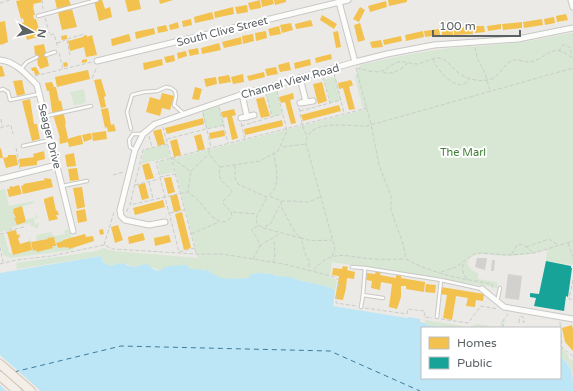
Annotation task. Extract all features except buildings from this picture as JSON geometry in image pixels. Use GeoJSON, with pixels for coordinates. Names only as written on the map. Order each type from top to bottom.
{"type":"FeatureCollection","features":[{"type":"Feature","properties":{"kind":"main road"},"geometry":{"type":"LineString","coordinates":[[0,364],[31,391]]}},
{"type":"Feature","properties":{"kind":"main road"},"geometry":{"type":"LineString","coordinates":[[0,376],[17,391]]}},
{"type":"Feature","properties":{"kind":"street","name":"South Clive Street"},"geometry":{"type":"LineString","coordinates":[[97,64],[348,0]]}},
{"type":"Feature","properties":{"kind":"street"},"geometry":{"type":"LineString","coordinates":[[571,0],[573,7]]}},
{"type":"Feature","properties":{"kind":"street"},"geometry":{"type":"LineString","coordinates":[[339,2],[355,62]]}},
{"type":"Feature","properties":{"kind":"street","name":"Channel View Road"},"geometry":{"type":"LineString","coordinates":[[120,210],[135,150],[143,134],[154,124],[242,94],[355,62],[413,49],[440,45],[518,39],[573,28]]}},
{"type":"Feature","properties":{"kind":"street","name":"Seager Drive"},"geometry":{"type":"LineString","coordinates":[[0,60],[21,69],[37,85],[73,231]]}},
{"type":"Feature","properties":{"kind":"street"},"geometry":{"type":"LineString","coordinates":[[300,78],[306,102]]}},
{"type":"Feature","properties":{"kind":"street"},"geometry":{"type":"LineString","coordinates":[[242,94],[247,116]]}},
{"type":"Feature","properties":{"kind":"street"},"geometry":{"type":"LineString","coordinates":[[300,104],[313,101]]}},
{"type":"Feature","properties":{"kind":"street"},"geometry":{"type":"LineString","coordinates":[[241,118],[254,115]]}},
{"type":"Feature","properties":{"kind":"street"},"geometry":{"type":"LineString","coordinates":[[0,179],[57,165]]}},
{"type":"Feature","properties":{"kind":"street"},"geometry":{"type":"LineString","coordinates":[[120,210],[125,220],[149,225],[164,222]]}},
{"type":"Feature","properties":{"kind":"street"},"geometry":{"type":"LineString","coordinates":[[482,289],[502,306],[507,308],[573,319]]}},
{"type":"Feature","properties":{"kind":"lane"},"geometry":{"type":"LineString","coordinates":[[38,16],[97,0]]}},
{"type":"Feature","properties":{"kind":"lane"},"geometry":{"type":"LineString","coordinates":[[46,55],[55,52]]}},
{"type":"Feature","properties":{"kind":"lane"},"geometry":{"type":"LineString","coordinates":[[21,69],[27,62],[37,57]]}},
{"type":"Feature","properties":{"kind":"lane"},"geometry":{"type":"LineString","coordinates":[[131,129],[127,112],[132,95],[150,92],[166,87],[171,88],[175,92],[174,105],[183,114]]}},
{"type":"Feature","properties":{"kind":"lane"},"geometry":{"type":"LineString","coordinates":[[0,90],[3,89],[8,92],[10,100],[40,93]]}},
{"type":"Feature","properties":{"kind":"lane"},"geometry":{"type":"LineString","coordinates":[[45,116],[91,106]]}},
{"type":"Feature","properties":{"kind":"lane"},"geometry":{"type":"LineString","coordinates":[[135,150],[130,147],[129,140],[133,134],[143,134]]}},
{"type":"Feature","properties":{"kind":"lane"},"geometry":{"type":"LineString","coordinates":[[23,146],[51,140]]}},
{"type":"Feature","properties":{"kind":"lane"},"geometry":{"type":"LineString","coordinates":[[62,186],[87,181]]}},
{"type":"Feature","properties":{"kind":"lane"},"geometry":{"type":"LineString","coordinates":[[352,267],[441,280],[482,289]]}},
{"type":"Feature","properties":{"kind":"lane"},"geometry":{"type":"LineString","coordinates":[[363,307],[365,268]]}},
{"type":"Feature","properties":{"kind":"lane"},"geometry":{"type":"LineString","coordinates":[[438,318],[441,280]]}},
{"type":"Feature","properties":{"kind":"lane"},"geometry":{"type":"LineString","coordinates":[[497,302],[500,288]]}},
{"type":"Feature","properties":{"kind":"lane"},"geometry":{"type":"LineString","coordinates":[[363,295],[383,298]]}},
{"type":"Feature","properties":{"kind":"path"},"geometry":{"type":"LineString","coordinates":[[0,3],[10,0]]}},
{"type":"Feature","properties":{"kind":"path"},"geometry":{"type":"LineString","coordinates":[[42,0],[50,35],[54,34],[63,69]]}},
{"type":"Feature","properties":{"kind":"path"},"geometry":{"type":"LineString","coordinates":[[56,43],[84,34],[85,35]]}},
{"type":"Feature","properties":{"kind":"path"},"geometry":{"type":"LineString","coordinates":[[67,39],[70,55]]}},
{"type":"Feature","properties":{"kind":"path"},"geometry":{"type":"LineString","coordinates":[[475,42],[477,58],[485,73],[490,91]]}},
{"type":"Feature","properties":{"kind":"path"},"geometry":{"type":"LineString","coordinates":[[559,51],[562,45],[568,46],[571,48],[571,57]]}},
{"type":"Feature","properties":{"kind":"path"},"geometry":{"type":"LineString","coordinates":[[382,71],[401,61],[408,63],[419,63],[438,58],[445,60],[458,73],[482,82],[497,77],[511,61],[515,60],[530,62],[548,53],[559,51],[573,59]]}},
{"type":"Feature","properties":{"kind":"path"},"geometry":{"type":"LineString","coordinates":[[432,59],[439,71],[453,82],[460,84],[465,83],[470,78]]}},
{"type":"Feature","properties":{"kind":"path"},"geometry":{"type":"LineString","coordinates":[[406,259],[403,244],[391,210],[391,196],[379,165],[371,124],[356,68],[370,71],[382,71],[387,74],[393,73],[408,63]]}},
{"type":"Feature","properties":{"kind":"path"},"geometry":{"type":"LineString","coordinates":[[30,78],[63,69],[97,64],[92,78]]}},
{"type":"Feature","properties":{"kind":"path"},"geometry":{"type":"LineString","coordinates":[[332,256],[334,248],[306,144],[308,136],[312,130],[318,127],[345,124],[362,126],[371,124],[573,68]]}},
{"type":"Feature","properties":{"kind":"path"},"geometry":{"type":"LineString","coordinates":[[333,69],[342,100],[344,113]]}},
{"type":"Feature","properties":{"kind":"path"},"geometry":{"type":"LineString","coordinates":[[322,72],[330,103]]}},
{"type":"Feature","properties":{"kind":"path"},"geometry":{"type":"LineString","coordinates":[[220,167],[260,161],[274,154],[281,147],[287,131],[275,85]]}},
{"type":"Feature","properties":{"kind":"path"},"geometry":{"type":"LineString","coordinates":[[264,88],[272,117]]}},
{"type":"Feature","properties":{"kind":"path"},"geometry":{"type":"LineString","coordinates":[[300,111],[342,100]]}},
{"type":"Feature","properties":{"kind":"path"},"geometry":{"type":"LineString","coordinates":[[218,103],[225,125],[228,143]]}},
{"type":"Feature","properties":{"kind":"path"},"geometry":{"type":"LineString","coordinates":[[300,104],[298,106],[303,128],[308,136]]}},
{"type":"Feature","properties":{"kind":"path"},"geometry":{"type":"LineString","coordinates":[[201,108],[210,154],[220,167],[221,182],[232,191],[223,202],[232,213]]}},
{"type":"Feature","properties":{"kind":"path"},"geometry":{"type":"LineString","coordinates":[[195,248],[179,252],[156,162],[367,108]]}},
{"type":"Feature","properties":{"kind":"path"},"geometry":{"type":"LineString","coordinates":[[241,126],[282,114]]}},
{"type":"Feature","properties":{"kind":"path"},"geometry":{"type":"LineString","coordinates":[[241,118],[241,126],[245,139]]}},
{"type":"Feature","properties":{"kind":"path"},"geometry":{"type":"LineString","coordinates":[[1,119],[1,127],[11,126],[13,134]]}},
{"type":"Feature","properties":{"kind":"path"},"geometry":{"type":"LineString","coordinates":[[161,122],[196,254]]}},
{"type":"Feature","properties":{"kind":"path"},"geometry":{"type":"LineString","coordinates":[[166,140],[225,125]]}},
{"type":"Feature","properties":{"kind":"path"},"geometry":{"type":"LineString","coordinates":[[148,130],[152,148]]}},
{"type":"Feature","properties":{"kind":"path"},"geometry":{"type":"LineString","coordinates":[[167,144],[143,150],[130,205],[188,192],[213,218],[220,222]]}},
{"type":"Feature","properties":{"kind":"path"},"geometry":{"type":"LineString","coordinates":[[281,147],[306,144]]}},
{"type":"Feature","properties":{"kind":"path"},"geometry":{"type":"LineString","coordinates":[[16,148],[21,174]]}},
{"type":"Feature","properties":{"kind":"path"},"geometry":{"type":"LineString","coordinates":[[188,192],[191,172],[210,154]]}},
{"type":"Feature","properties":{"kind":"path"},"geometry":{"type":"LineString","coordinates":[[258,226],[256,217],[265,202],[266,197],[276,185],[278,179],[274,154]]}},
{"type":"Feature","properties":{"kind":"path"},"geometry":{"type":"LineString","coordinates":[[171,158],[191,172]]}},
{"type":"Feature","properties":{"kind":"path"},"geometry":{"type":"LineString","coordinates":[[235,164],[235,178],[238,184],[266,197]]}},
{"type":"Feature","properties":{"kind":"path"},"geometry":{"type":"LineString","coordinates":[[113,175],[130,170]]}},
{"type":"Feature","properties":{"kind":"path"},"geometry":{"type":"LineString","coordinates":[[135,185],[175,174]]}},
{"type":"Feature","properties":{"kind":"path"},"geometry":{"type":"LineString","coordinates":[[149,182],[153,199]]}},
{"type":"Feature","properties":{"kind":"path"},"geometry":{"type":"LineString","coordinates":[[269,195],[281,201],[309,202],[320,197]]}},
{"type":"Feature","properties":{"kind":"path"},"geometry":{"type":"LineString","coordinates":[[281,201],[281,206],[296,235],[301,238],[306,256],[309,260],[309,270]]}},
{"type":"Feature","properties":{"kind":"path"},"geometry":{"type":"LineString","coordinates":[[263,228],[271,223],[278,208],[281,206]]}},
{"type":"Feature","properties":{"kind":"path"},"geometry":{"type":"LineString","coordinates":[[104,245],[115,210],[120,210]]}},
{"type":"Feature","properties":{"kind":"path"},"geometry":{"type":"LineString","coordinates":[[169,214],[185,210]]}},
{"type":"Feature","properties":{"kind":"path"},"geometry":{"type":"LineString","coordinates":[[232,213],[258,214]]}},
{"type":"Feature","properties":{"kind":"path"},"geometry":{"type":"LineString","coordinates":[[191,234],[220,222],[229,220],[232,213]]}},
{"type":"Feature","properties":{"kind":"path"},"geometry":{"type":"LineString","coordinates":[[260,246],[252,231],[252,229],[258,226],[308,240],[332,240]]}},
{"type":"Feature","properties":{"kind":"path"},"geometry":{"type":"LineString","coordinates":[[0,234],[24,227]]}},
{"type":"Feature","properties":{"kind":"path"},"geometry":{"type":"LineString","coordinates":[[253,259],[264,242],[274,238],[280,233]]}},
{"type":"Feature","properties":{"kind":"path"},"geometry":{"type":"LineString","coordinates":[[273,263],[275,256],[273,247],[274,238]]}},
{"type":"Feature","properties":{"kind":"path"},"geometry":{"type":"LineString","coordinates":[[526,247],[549,240],[558,246]]}},
{"type":"Feature","properties":{"kind":"path"},"geometry":{"type":"LineString","coordinates":[[440,273],[456,267],[474,254],[511,255],[534,253],[573,241]]}},
{"type":"Feature","properties":{"kind":"path"},"geometry":{"type":"LineString","coordinates":[[568,243],[573,257]]}},
{"type":"Feature","properties":{"kind":"path"},"geometry":{"type":"LineString","coordinates":[[511,255],[517,245],[522,244],[534,253]]}},
{"type":"Feature","properties":{"kind":"path"},"geometry":{"type":"LineString","coordinates":[[0,264],[104,245],[113,249],[218,254],[309,270],[335,277],[339,281],[336,303],[357,306]]}},
{"type":"Feature","properties":{"kind":"path"},"geometry":{"type":"LineString","coordinates":[[77,246],[78,250]]}},
{"type":"Feature","properties":{"kind":"path"},"geometry":{"type":"LineString","coordinates":[[0,247],[4,263]]}},
{"type":"Feature","properties":{"kind":"path"},"geometry":{"type":"LineString","coordinates":[[313,271],[324,260],[341,254],[372,259],[406,259],[416,265],[440,273],[492,284],[493,292]]}},
{"type":"Feature","properties":{"kind":"path"},"geometry":{"type":"LineString","coordinates":[[463,263],[462,268],[468,280]]}},
{"type":"Feature","properties":{"kind":"path"},"geometry":{"type":"LineString","coordinates":[[573,280],[569,299],[573,299]]}},
{"type":"Feature","properties":{"kind":"path"},"geometry":{"type":"LineString","coordinates":[[438,318],[468,323],[481,306],[498,309],[500,312]]}},
{"type":"Feature","properties":{"kind":"path"},"geometry":{"type":"LineString","coordinates":[[363,307],[407,314],[408,309],[425,311],[424,317],[431,318]]}},
{"type":"Feature","properties":{"kind":"path"},"geometry":{"type":"LineString","coordinates":[[503,313],[513,314]]}},
{"type":"Feature","properties":{"kind":"path"},"geometry":{"type":"LineString","coordinates":[[503,327],[504,318],[508,314]]}},
{"type":"Feature","properties":{"kind":"path"},"geometry":{"type":"LineString","coordinates":[[519,323],[519,316],[524,318],[523,322],[525,322]]}},
{"type":"Feature","properties":{"kind":"path"},"geometry":{"type":"LineString","coordinates":[[555,320],[560,321],[560,327]]}},
{"type":"Feature","properties":{"kind":"path"},"geometry":{"type":"LineString","coordinates":[[561,334],[562,348],[573,356]]}},
{"type":"Feature","properties":{"kind":"green space","name":"The Marl"},"geometry":{"type":"Polygon","coordinates":[[[573,33],[573,265],[546,261],[547,250],[515,256],[480,254],[469,258],[467,263],[468,266],[478,273],[478,279],[497,282],[498,288],[332,262],[330,277],[334,278],[337,282],[335,291],[325,286],[290,277],[280,277],[266,273],[259,273],[248,278],[232,279],[219,278],[197,269],[177,266],[168,266],[160,271],[144,265],[132,267],[128,264],[110,266],[103,262],[101,256],[17,269],[16,263],[97,251],[103,248],[115,251],[198,258],[172,159],[363,110],[355,77],[360,65],[429,51],[457,47],[476,47],[524,42],[573,33]]]}},
{"type":"Feature","properties":{"kind":"green space"},"geometry":{"type":"Polygon","coordinates":[[[335,77],[341,100],[330,103],[324,79],[335,77]]]}},
{"type":"Feature","properties":{"kind":"green space"},"geometry":{"type":"Polygon","coordinates":[[[84,89],[86,102],[83,104],[74,105],[70,92],[84,89]]]}},
{"type":"Feature","properties":{"kind":"green space"},"geometry":{"type":"Polygon","coordinates":[[[277,91],[282,114],[272,117],[266,94],[277,91]]]}},
{"type":"Feature","properties":{"kind":"green space"},"geometry":{"type":"Polygon","coordinates":[[[218,103],[225,125],[206,129],[201,108],[218,103]]]}},
{"type":"Feature","properties":{"kind":"green space"},"geometry":{"type":"Polygon","coordinates":[[[167,145],[170,157],[141,164],[144,150],[167,145]]]}},
{"type":"Feature","properties":{"kind":"green space"},"geometry":{"type":"Polygon","coordinates":[[[171,159],[174,172],[160,175],[158,162],[171,159]]]}},
{"type":"Feature","properties":{"kind":"green space"},"geometry":{"type":"Polygon","coordinates":[[[5,189],[9,206],[34,201],[34,203],[14,209],[13,212],[16,218],[14,218],[15,222],[17,222],[18,225],[26,223],[25,220],[36,217],[36,212],[38,218],[34,219],[35,224],[39,223],[38,228],[35,228],[34,226],[31,227],[30,223],[12,227],[12,229],[0,232],[0,190],[5,189]]]}},
{"type":"Feature","properties":{"kind":"green space"},"geometry":{"type":"Polygon","coordinates":[[[68,229],[72,238],[63,239],[63,241],[56,243],[57,248],[68,247],[69,249],[74,247],[73,250],[10,258],[3,255],[0,235],[4,234],[9,252],[13,255],[32,250],[30,237],[33,251],[52,248],[52,246],[55,245],[53,237],[37,242],[36,235],[51,232],[53,236],[65,234],[64,230],[68,229]]]}},
{"type":"Feature","properties":{"kind":"green space"},"geometry":{"type":"Polygon","coordinates":[[[504,318],[502,327],[500,327],[504,318]]]}},
{"type":"Feature","properties":{"kind":"green space"},"geometry":{"type":"Polygon","coordinates":[[[425,320],[469,327],[442,327],[427,325],[425,320]]]}},
{"type":"Feature","properties":{"kind":"green space"},"geometry":{"type":"Polygon","coordinates":[[[476,324],[500,327],[469,327],[476,324]]]}},
{"type":"Feature","properties":{"kind":"green space"},"geometry":{"type":"Polygon","coordinates":[[[561,347],[568,355],[569,359],[573,360],[573,373],[567,362],[561,357],[561,347]]]}},
{"type":"Feature","properties":{"kind":"water"},"geometry":{"type":"Polygon","coordinates":[[[101,256],[103,262],[110,266],[122,263],[132,267],[147,264],[155,270],[160,271],[169,266],[187,265],[190,269],[204,271],[207,269],[216,276],[226,278],[248,278],[252,274],[259,273],[290,277],[333,289],[335,291],[333,306],[420,319],[420,322],[427,325],[442,327],[421,327],[421,379],[561,379],[561,357],[570,368],[573,380],[573,391],[0,391],[0,273],[101,256]]]}},
{"type":"Feature","properties":{"kind":"pier"},"geometry":{"type":"Polygon","coordinates":[[[0,355],[41,391],[6,391],[0,385],[0,355]]]}},
{"type":"Feature","properties":{"kind":"ferry route"},"geometry":{"type":"LineString","coordinates":[[14,372],[121,346],[330,351],[420,391]]}}]}
